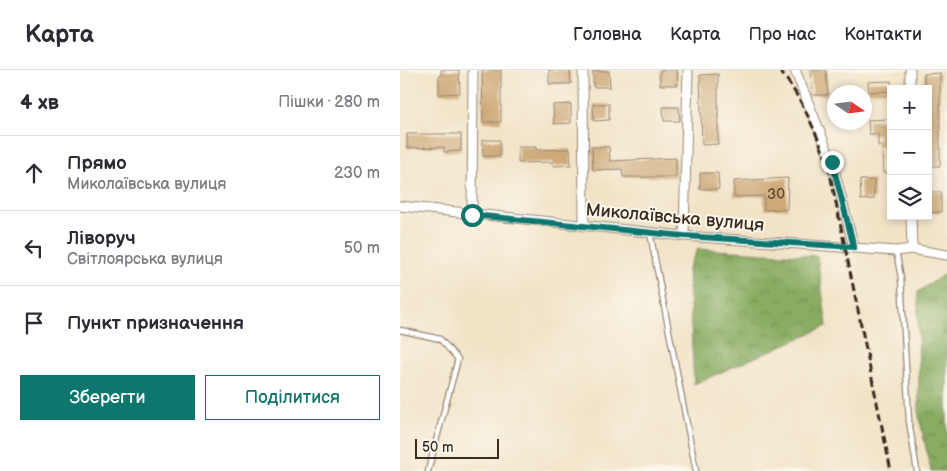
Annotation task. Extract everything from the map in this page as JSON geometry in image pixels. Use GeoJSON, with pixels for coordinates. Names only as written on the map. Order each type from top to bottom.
{"type":"FeatureCollection","features":[{"type":"Feature","properties":{"kind":"street"},"geometry":{"type":"LineString","coordinates":[[472,215],[473,70]]}},
{"type":"Feature","properties":{"kind":"street"},"geometry":{"type":"LineString","coordinates":[[583,70],[584,226]]}},
{"type":"Feature","properties":{"kind":"street"},"geometry":{"type":"LineString","coordinates":[[684,236],[688,70]]}},
{"type":"Feature","properties":{"kind":"street"},"geometry":{"type":"LineString","coordinates":[[910,70],[910,85]]}},
{"type":"Feature","properties":{"kind":"street"},"geometry":{"type":"LineString","coordinates":[[794,71],[832,162],[854,247]]}},
{"type":"Feature","properties":{"kind":"street","name":"Миколаївська вулиця"},"geometry":{"type":"LineString","coordinates":[[400,206],[650,233],[896,251],[912,249],[947,255]]}},
{"type":"Feature","properties":{"kind":"street"},"geometry":{"type":"LineString","coordinates":[[911,220],[912,249]]}},
{"type":"Feature","properties":{"kind":"lane"},"geometry":{"type":"LineString","coordinates":[[650,233],[696,471]]}},
{"type":"Feature","properties":{"kind":"lane"},"geometry":{"type":"LineString","coordinates":[[896,251],[901,278],[909,421],[917,471]]}},
{"type":"Feature","properties":{"kind":"lane"},"geometry":{"type":"LineString","coordinates":[[400,330],[440,339],[458,358],[428,471]]}},
{"type":"Feature","properties":{"kind":"green space"},"geometry":{"type":"Polygon","coordinates":[[[698,249],[817,256],[827,326],[694,384],[688,268],[698,249]]]}},
{"type":"Feature","properties":{"kind":"green space"},"geometry":{"type":"Polygon","coordinates":[[[947,272],[947,471],[931,471],[919,416],[918,292],[947,272]]]}},
{"type":"Feature","properties":{"kind":"building"},"geometry":{"type":"Polygon","coordinates":[[[441,70],[459,70],[460,93],[439,94],[441,70]]]}},
{"type":"Feature","properties":{"kind":"building"},"geometry":{"type":"Polygon","coordinates":[[[482,70],[501,70],[501,122],[483,122],[482,70]]]}},
{"type":"Feature","properties":{"kind":"building"},"geometry":{"type":"Polygon","coordinates":[[[549,70],[570,70],[571,84],[549,84],[549,70]]]}},
{"type":"Feature","properties":{"kind":"building"},"geometry":{"type":"Polygon","coordinates":[[[660,70],[677,70],[678,85],[660,85],[660,70]]]}},
{"type":"Feature","properties":{"kind":"building"},"geometry":{"type":"Polygon","coordinates":[[[811,70],[826,70],[827,95],[812,95],[811,70]]]}},
{"type":"Feature","properties":{"kind":"building"},"geometry":{"type":"Polygon","coordinates":[[[593,71],[609,71],[610,87],[593,87],[593,71]]]}},
{"type":"Feature","properties":{"kind":"building"},"geometry":{"type":"Polygon","coordinates":[[[940,73],[940,166],[932,166],[932,85],[924,85],[924,74],[940,73]]]}},
{"type":"Feature","properties":{"kind":"building"},"geometry":{"type":"Polygon","coordinates":[[[718,74],[718,144],[702,145],[700,75],[718,74]]]}},
{"type":"Feature","properties":{"kind":"building"},"geometry":{"type":"Polygon","coordinates":[[[891,81],[891,85],[887,85],[887,91],[872,92],[872,85],[868,85],[868,82],[891,81]]]}},
{"type":"Feature","properties":{"kind":"building"},"geometry":{"type":"Polygon","coordinates":[[[571,104],[571,123],[554,124],[553,105],[571,104]]]}},
{"type":"Feature","properties":{"kind":"building"},"geometry":{"type":"Polygon","coordinates":[[[593,104],[609,104],[609,120],[594,121],[593,104]]]}},
{"type":"Feature","properties":{"kind":"building"},"geometry":{"type":"Polygon","coordinates":[[[663,107],[679,107],[680,121],[664,121],[663,107]]]}},
{"type":"Feature","properties":{"kind":"building"},"geometry":{"type":"Polygon","coordinates":[[[887,119],[887,173],[883,173],[882,146],[878,146],[878,134],[869,134],[869,130],[872,130],[872,120],[887,119]]]}},
{"type":"Feature","properties":{"kind":"building"},"geometry":{"type":"Polygon","coordinates":[[[407,134],[461,134],[461,151],[444,152],[444,147],[407,148],[407,134]]]}},
{"type":"Feature","properties":{"kind":"building"},"geometry":{"type":"Polygon","coordinates":[[[482,140],[500,140],[500,156],[483,156],[482,140]]]}},
{"type":"Feature","properties":{"kind":"building"},"geometry":{"type":"Polygon","coordinates":[[[518,147],[536,147],[536,150],[570,149],[571,165],[553,166],[553,162],[518,163],[518,147]]]}},
{"type":"Feature","properties":{"kind":"building"},"geometry":{"type":"Polygon","coordinates":[[[592,147],[609,147],[610,161],[676,158],[676,177],[623,177],[622,169],[593,170],[592,147]]]}},
{"type":"Feature","properties":{"kind":"building"},"geometry":{"type":"Polygon","coordinates":[[[700,173],[718,173],[719,189],[700,189],[700,173]]]}},
{"type":"Feature","properties":{"kind":"building"},"geometry":{"type":"Polygon","coordinates":[[[788,178],[787,209],[764,210],[764,196],[734,197],[734,181],[788,178]]]}},
{"type":"Feature","properties":{"kind":"building"},"geometry":{"type":"Polygon","coordinates":[[[860,180],[874,180],[874,199],[861,200],[860,180]]]}},
{"type":"Feature","properties":{"kind":"building"},"geometry":{"type":"Polygon","coordinates":[[[932,192],[941,192],[941,212],[932,213],[932,192]]]}},
{"type":"Feature","properties":{"kind":"railway"},"geometry":{"type":"LineString","coordinates":[[779,70],[795,91],[813,127],[828,164],[891,471]]}},
{"type":"Feature","properties":{"kind":"route"},"geometry":{"type":"LineString","coordinates":[[472,215],[684,236],[854,247],[832,162]]}}]}
